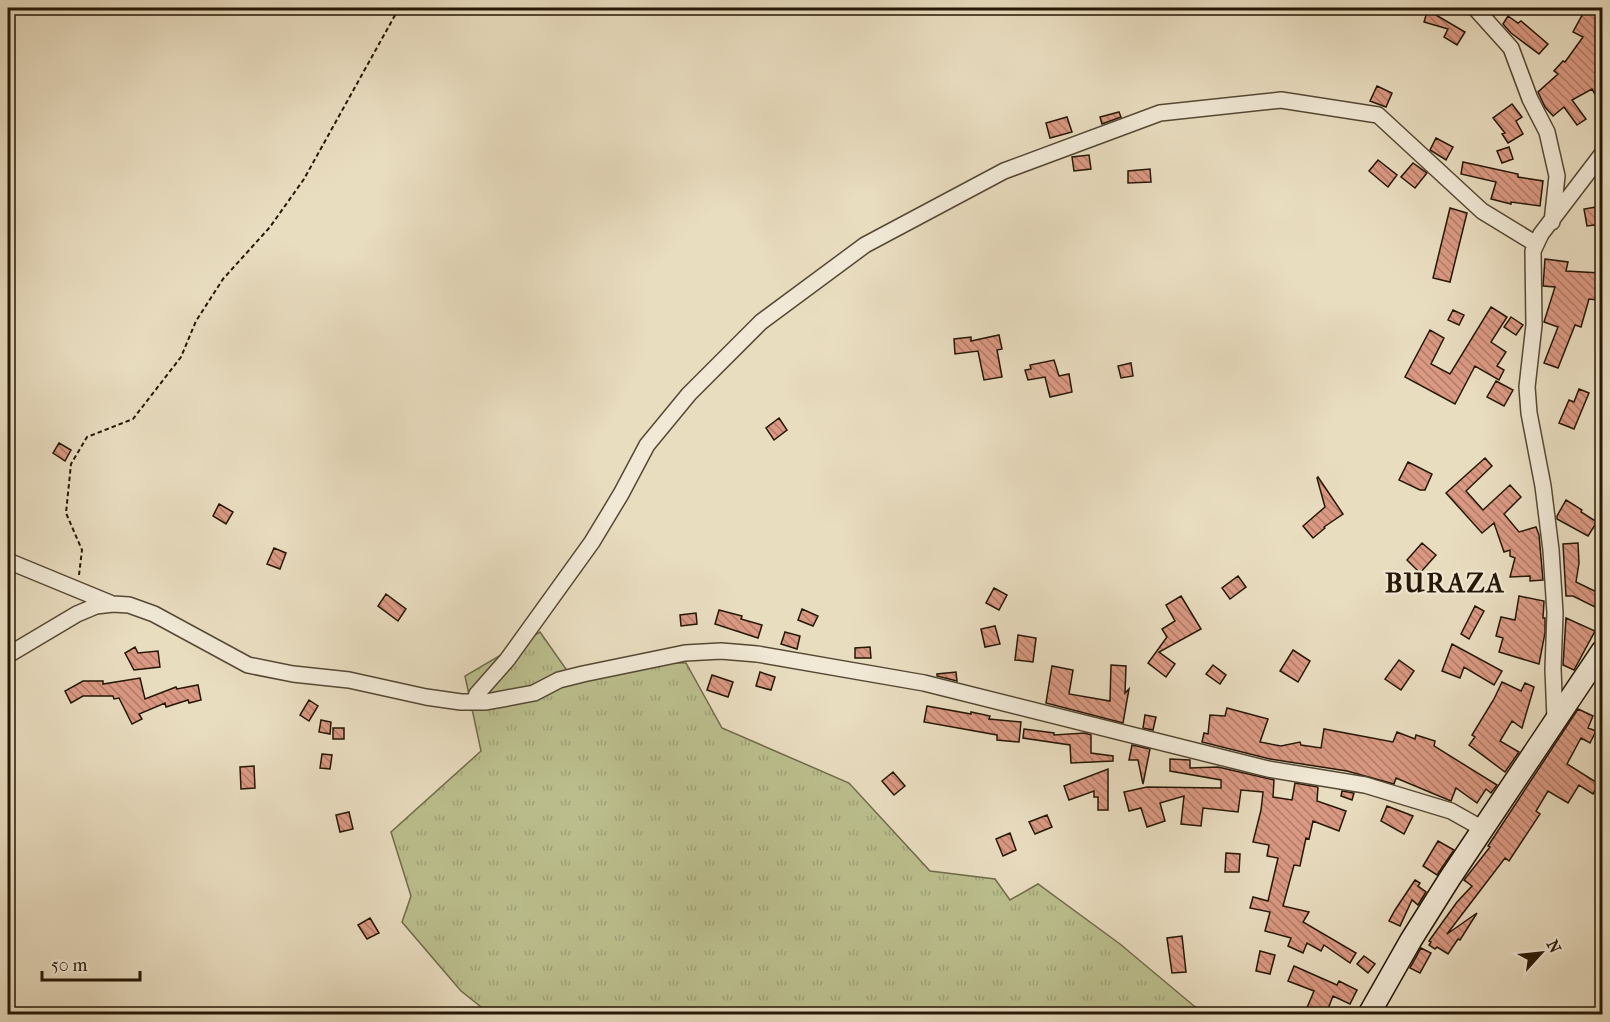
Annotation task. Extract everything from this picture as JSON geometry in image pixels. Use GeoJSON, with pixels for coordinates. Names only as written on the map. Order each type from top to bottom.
{"type":"FeatureCollection","features":[{"type":"Feature","properties":{"kind":"main road"},"geometry":{"type":"LineString","coordinates":[[1369,1014],[1411,940],[1602,651]]}},
{"type":"Feature","properties":{"kind":"street"},"geometry":{"type":"LineString","coordinates":[[1475,8],[1511,48],[1530,99],[1547,132],[1557,176],[1552,222]]}},
{"type":"Feature","properties":{"kind":"street"},"geometry":{"type":"LineString","coordinates":[[474,702],[477,694],[507,660],[592,542],[647,445],[689,394],[761,322],[865,245],[1004,171],[1160,113],[1281,100],[1378,115],[1482,211],[1536,244]]}},
{"type":"Feature","properties":{"kind":"street"},"geometry":{"type":"LineString","coordinates":[[1555,720],[1553,669],[1555,613],[1551,550],[1543,486],[1529,413],[1527,387],[1534,325],[1533,251],[1602,154]]}},
{"type":"Feature","properties":{"kind":"street"},"geometry":{"type":"LineString","coordinates":[[8,561],[113,604]]}},
{"type":"Feature","properties":{"kind":"street"},"geometry":{"type":"LineString","coordinates":[[8,655],[77,615],[96,606],[113,604],[129,605],[154,614],[248,665],[293,674],[349,680],[426,697],[474,702],[534,693],[559,680],[685,653],[721,651],[757,654],[924,683],[1064,720],[1268,769],[1365,785],[1452,811],[1484,829]]}},
{"type":"Feature","properties":{"kind":"path"},"geometry":{"type":"LineString","coordinates":[[78,590],[82,550],[66,513],[71,464],[87,437],[133,419],[181,357],[196,321],[223,279],[270,227],[304,179],[399,8]]}},
{"type":"Feature","properties":{"kind":"green space"},"geometry":{"type":"Polygon","coordinates":[[[540,632],[575,682],[659,663],[686,663],[722,728],[849,783],[930,871],[995,879],[1010,900],[1038,884],[1120,944],[1194,1006],[1207,1014],[490,1014],[461,991],[402,922],[411,896],[391,832],[481,751],[465,676],[540,632]]]}},
{"type":"Feature","properties":{"kind":"building"},"geometry":{"type":"Polygon","coordinates":[[[1586,8],[1602,8],[1602,106],[1592,89],[1572,100],[1586,119],[1577,125],[1564,107],[1553,116],[1545,107],[1538,92],[1558,74],[1554,71],[1563,61],[1565,62],[1583,37],[1573,32],[1586,8]]]}},
{"type":"Feature","properties":{"kind":"building"},"geometry":{"type":"Polygon","coordinates":[[[1427,12],[1465,32],[1457,45],[1444,37],[1448,29],[1424,22],[1427,12]]]}},
{"type":"Feature","properties":{"kind":"building"},"geometry":{"type":"Polygon","coordinates":[[[1508,16],[1518,23],[1521,21],[1548,44],[1539,54],[1503,24],[1508,16]]]}},
{"type":"Feature","properties":{"kind":"building"},"geometry":{"type":"Polygon","coordinates":[[[1377,86],[1392,93],[1386,107],[1370,101],[1377,86]]]}},
{"type":"Feature","properties":{"kind":"building"},"geometry":{"type":"Polygon","coordinates":[[[1512,104],[1522,117],[1516,121],[1523,134],[1508,143],[1502,134],[1505,133],[1493,118],[1512,104]]]}},
{"type":"Feature","properties":{"kind":"building"},"geometry":{"type":"Polygon","coordinates":[[[1119,112],[1121,117],[1102,124],[1100,117],[1119,112]]]}},
{"type":"Feature","properties":{"kind":"building"},"geometry":{"type":"Polygon","coordinates":[[[1067,117],[1072,132],[1050,138],[1046,123],[1067,117]]]}},
{"type":"Feature","properties":{"kind":"building"},"geometry":{"type":"Polygon","coordinates":[[[1436,138],[1453,147],[1446,160],[1430,150],[1436,138]]]}},
{"type":"Feature","properties":{"kind":"building"},"geometry":{"type":"Polygon","coordinates":[[[1509,147],[1513,159],[1502,163],[1497,151],[1509,147]]]}},
{"type":"Feature","properties":{"kind":"building"},"geometry":{"type":"Polygon","coordinates":[[[1089,155],[1091,169],[1074,171],[1072,157],[1089,155]]]}},
{"type":"Feature","properties":{"kind":"building"},"geometry":{"type":"Polygon","coordinates":[[[1378,160],[1397,175],[1388,187],[1369,171],[1378,160]]]}},
{"type":"Feature","properties":{"kind":"building"},"geometry":{"type":"Polygon","coordinates":[[[1463,162],[1518,174],[1518,177],[1543,181],[1540,206],[1511,202],[1511,204],[1491,199],[1496,182],[1461,174],[1463,162]]]}},
{"type":"Feature","properties":{"kind":"building"},"geometry":{"type":"Polygon","coordinates":[[[1413,163],[1427,173],[1415,188],[1401,177],[1413,163]]]}},
{"type":"Feature","properties":{"kind":"building"},"geometry":{"type":"Polygon","coordinates":[[[1150,169],[1151,182],[1128,183],[1128,171],[1150,169]]]}},
{"type":"Feature","properties":{"kind":"building"},"geometry":{"type":"Polygon","coordinates":[[[1602,206],[1602,224],[1587,226],[1584,209],[1602,206]]]}},
{"type":"Feature","properties":{"kind":"building"},"geometry":{"type":"Polygon","coordinates":[[[1450,208],[1467,213],[1450,282],[1433,278],[1450,208]]]}},
{"type":"Feature","properties":{"kind":"building"},"geometry":{"type":"Polygon","coordinates":[[[1545,259],[1568,262],[1566,271],[1600,273],[1598,300],[1589,299],[1581,327],[1575,325],[1558,368],[1544,363],[1558,327],[1544,322],[1555,287],[1543,286],[1545,259]]]}},
{"type":"Feature","properties":{"kind":"building"},"geometry":{"type":"Polygon","coordinates":[[[1491,307],[1507,317],[1491,342],[1506,352],[1497,366],[1504,370],[1499,380],[1475,366],[1455,404],[1405,377],[1430,330],[1444,338],[1431,364],[1450,374],[1491,307]]]}},
{"type":"Feature","properties":{"kind":"building"},"geometry":{"type":"Polygon","coordinates":[[[1453,310],[1464,315],[1459,325],[1448,320],[1453,310]]]}},
{"type":"Feature","properties":{"kind":"building"},"geometry":{"type":"Polygon","coordinates":[[[1511,317],[1523,325],[1516,335],[1504,327],[1511,317]]]}},
{"type":"Feature","properties":{"kind":"building"},"geometry":{"type":"Polygon","coordinates":[[[999,335],[1002,349],[997,350],[1002,377],[984,380],[978,351],[955,354],[954,339],[971,337],[971,341],[999,335]]]}},
{"type":"Feature","properties":{"kind":"building"},"geometry":{"type":"Polygon","coordinates":[[[1054,360],[1059,376],[1069,374],[1072,392],[1050,397],[1045,377],[1028,380],[1025,370],[1031,369],[1030,365],[1054,360]]]}},
{"type":"Feature","properties":{"kind":"building"},"geometry":{"type":"Polygon","coordinates":[[[1131,363],[1133,376],[1121,378],[1118,366],[1131,363]]]}},
{"type":"Feature","properties":{"kind":"building"},"geometry":{"type":"Polygon","coordinates":[[[1496,381],[1513,390],[1504,406],[1487,397],[1496,381]]]}},
{"type":"Feature","properties":{"kind":"building"},"geometry":{"type":"Polygon","coordinates":[[[1579,389],[1589,393],[1574,429],[1559,423],[1569,400],[1574,402],[1579,389]]]}},
{"type":"Feature","properties":{"kind":"building"},"geometry":{"type":"Polygon","coordinates":[[[779,418],[787,430],[774,440],[766,428],[779,418]]]}},
{"type":"Feature","properties":{"kind":"building"},"geometry":{"type":"Polygon","coordinates":[[[59,443],[71,450],[65,461],[53,453],[59,443]]]}},
{"type":"Feature","properties":{"kind":"building"},"geometry":{"type":"Polygon","coordinates":[[[1485,458],[1492,466],[1466,491],[1483,510],[1510,485],[1521,497],[1504,514],[1519,532],[1536,527],[1539,535],[1543,580],[1530,581],[1530,576],[1510,577],[1515,558],[1510,556],[1510,550],[1504,552],[1494,523],[1482,533],[1446,493],[1485,458]]]}},
{"type":"Feature","properties":{"kind":"building"},"geometry":{"type":"Polygon","coordinates":[[[1408,462],[1432,474],[1425,490],[1399,480],[1408,462]]]}},
{"type":"Feature","properties":{"kind":"building"},"geometry":{"type":"Polygon","coordinates":[[[1318,477],[1343,514],[1313,538],[1303,526],[1325,507],[1318,477]]]}},
{"type":"Feature","properties":{"kind":"building"},"geometry":{"type":"Polygon","coordinates":[[[1566,500],[1597,522],[1588,536],[1557,519],[1566,500]]]}},
{"type":"Feature","properties":{"kind":"building"},"geometry":{"type":"Polygon","coordinates":[[[219,504],[233,512],[226,524],[213,516],[219,504]]]}},
{"type":"Feature","properties":{"kind":"building"},"geometry":{"type":"Polygon","coordinates":[[[1422,543],[1436,555],[1420,573],[1407,560],[1422,543]]]}},
{"type":"Feature","properties":{"kind":"building"},"geometry":{"type":"Polygon","coordinates":[[[1578,543],[1579,563],[1576,582],[1601,594],[1595,607],[1573,596],[1566,596],[1563,544],[1578,543]]]}},
{"type":"Feature","properties":{"kind":"building"},"geometry":{"type":"Polygon","coordinates":[[[274,548],[286,553],[280,569],[267,564],[274,548]]]}},
{"type":"Feature","properties":{"kind":"building"},"geometry":{"type":"Polygon","coordinates":[[[1238,576],[1246,587],[1230,599],[1222,588],[1238,576]]]}},
{"type":"Feature","properties":{"kind":"building"},"geometry":{"type":"Polygon","coordinates":[[[994,588],[1007,595],[999,610],[986,603],[994,588]]]}},
{"type":"Feature","properties":{"kind":"building"},"geometry":{"type":"Polygon","coordinates":[[[386,594],[406,609],[398,621],[378,606],[386,594]]]}},
{"type":"Feature","properties":{"kind":"building"},"geometry":{"type":"Polygon","coordinates":[[[1181,596],[1201,629],[1159,652],[1175,664],[1166,677],[1148,663],[1167,637],[1162,629],[1175,621],[1166,605],[1181,596]]]}},
{"type":"Feature","properties":{"kind":"building"},"geometry":{"type":"Polygon","coordinates":[[[1519,596],[1544,601],[1545,633],[1539,664],[1499,652],[1503,638],[1496,636],[1501,617],[1515,620],[1519,596]]]}},
{"type":"Feature","properties":{"kind":"building"},"geometry":{"type":"Polygon","coordinates":[[[1475,606],[1484,611],[1469,639],[1461,634],[1475,606]]]}},
{"type":"Feature","properties":{"kind":"building"},"geometry":{"type":"Polygon","coordinates":[[[802,609],[818,616],[813,626],[798,620],[802,609]]]}},
{"type":"Feature","properties":{"kind":"building"},"geometry":{"type":"Polygon","coordinates":[[[719,610],[742,616],[741,619],[762,625],[758,638],[715,624],[719,610]]]}},
{"type":"Feature","properties":{"kind":"building"},"geometry":{"type":"Polygon","coordinates":[[[696,613],[697,624],[681,626],[680,615],[696,613]]]}},
{"type":"Feature","properties":{"kind":"building"},"geometry":{"type":"Polygon","coordinates":[[[1566,618],[1595,631],[1574,670],[1563,665],[1566,618]]]}},
{"type":"Feature","properties":{"kind":"building"},"geometry":{"type":"Polygon","coordinates":[[[995,626],[1000,644],[985,647],[981,629],[995,626]]]}},
{"type":"Feature","properties":{"kind":"building"},"geometry":{"type":"Polygon","coordinates":[[[785,632],[800,636],[797,649],[781,644],[785,632]]]}},
{"type":"Feature","properties":{"kind":"building"},"geometry":{"type":"Polygon","coordinates":[[[1018,635],[1036,638],[1033,662],[1015,660],[1018,635]]]}},
{"type":"Feature","properties":{"kind":"building"},"geometry":{"type":"Polygon","coordinates":[[[1452,644],[1502,671],[1494,685],[1464,667],[1460,678],[1442,671],[1452,644]]]}},
{"type":"Feature","properties":{"kind":"building"},"geometry":{"type":"Polygon","coordinates":[[[135,647],[138,653],[158,651],[160,667],[134,670],[125,653],[135,647]]]}},
{"type":"Feature","properties":{"kind":"building"},"geometry":{"type":"Polygon","coordinates":[[[870,647],[871,658],[855,658],[855,648],[870,647]]]}},
{"type":"Feature","properties":{"kind":"building"},"geometry":{"type":"Polygon","coordinates":[[[1293,650],[1310,661],[1298,682],[1280,671],[1293,650]]]}},
{"type":"Feature","properties":{"kind":"building"},"geometry":{"type":"Polygon","coordinates":[[[1399,660],[1414,671],[1401,690],[1385,679],[1399,660]]]}},
{"type":"Feature","properties":{"kind":"building"},"geometry":{"type":"Polygon","coordinates":[[[1111,665],[1126,666],[1125,693],[1129,689],[1123,723],[1046,703],[1052,666],[1073,670],[1069,694],[1110,701],[1111,665]]]}},
{"type":"Feature","properties":{"kind":"building"},"geometry":{"type":"Polygon","coordinates":[[[1213,665],[1226,675],[1220,684],[1206,674],[1213,665]]]}},
{"type":"Feature","properties":{"kind":"building"},"geometry":{"type":"Polygon","coordinates":[[[760,672],[775,677],[771,690],[756,686],[760,672]]]}},
{"type":"Feature","properties":{"kind":"building"},"geometry":{"type":"Polygon","coordinates":[[[956,672],[957,681],[937,676],[937,674],[956,672]]]}},
{"type":"Feature","properties":{"kind":"building"},"geometry":{"type":"Polygon","coordinates":[[[712,675],[733,682],[728,697],[707,690],[712,675]]]}},
{"type":"Feature","properties":{"kind":"building"},"geometry":{"type":"Polygon","coordinates":[[[140,678],[145,699],[176,687],[177,689],[198,685],[201,700],[189,703],[188,700],[166,707],[165,703],[139,714],[142,719],[132,724],[119,698],[83,696],[71,703],[65,691],[83,681],[103,681],[103,684],[140,678]]]}},
{"type":"Feature","properties":{"kind":"building"},"geometry":{"type":"Polygon","coordinates":[[[1502,682],[1521,691],[1525,683],[1534,687],[1522,728],[1512,721],[1500,741],[1519,752],[1505,772],[1469,745],[1475,737],[1472,735],[1502,682]]]}},
{"type":"Feature","properties":{"kind":"building"},"geometry":{"type":"Polygon","coordinates":[[[309,700],[318,706],[309,721],[300,715],[309,700]]]}},
{"type":"Feature","properties":{"kind":"building"},"geometry":{"type":"Polygon","coordinates":[[[927,706],[990,716],[989,719],[1021,722],[1019,742],[997,740],[997,735],[924,722],[927,706]]]}},
{"type":"Feature","properties":{"kind":"building"},"geometry":{"type":"Polygon","coordinates":[[[1227,708],[1268,719],[1260,742],[1281,746],[1300,742],[1301,745],[1321,748],[1324,729],[1393,742],[1397,732],[1415,739],[1416,735],[1435,741],[1434,746],[1497,785],[1491,793],[1486,789],[1477,803],[1456,788],[1451,801],[1396,778],[1394,784],[1347,771],[1270,759],[1202,742],[1204,733],[1208,734],[1210,715],[1225,716],[1227,708]]]}},
{"type":"Feature","properties":{"kind":"building"},"geometry":{"type":"Polygon","coordinates":[[[1578,709],[1593,716],[1588,728],[1596,731],[1590,743],[1581,738],[1567,764],[1599,784],[1593,794],[1579,785],[1568,803],[1548,791],[1536,811],[1540,814],[1509,861],[1505,858],[1447,934],[1477,913],[1460,940],[1458,939],[1448,954],[1437,947],[1435,949],[1429,945],[1431,942],[1429,941],[1457,902],[1472,886],[1464,880],[1490,847],[1488,846],[1578,709]]]}},
{"type":"Feature","properties":{"kind":"building"},"geometry":{"type":"Polygon","coordinates":[[[1145,715],[1156,717],[1153,730],[1143,728],[1145,715]]]}},
{"type":"Feature","properties":{"kind":"building"},"geometry":{"type":"Polygon","coordinates":[[[321,720],[331,722],[330,734],[319,732],[321,720]]]}},
{"type":"Feature","properties":{"kind":"building"},"geometry":{"type":"Polygon","coordinates":[[[333,728],[344,728],[344,739],[333,739],[333,728]]]}},
{"type":"Feature","properties":{"kind":"building"},"geometry":{"type":"Polygon","coordinates":[[[1024,729],[1054,733],[1054,735],[1085,733],[1091,735],[1091,753],[1113,756],[1113,761],[1071,763],[1070,745],[1023,738],[1024,729]]]}},
{"type":"Feature","properties":{"kind":"building"},"geometry":{"type":"Polygon","coordinates":[[[1132,745],[1150,749],[1143,784],[1138,760],[1129,760],[1132,745]]]}},
{"type":"Feature","properties":{"kind":"building"},"geometry":{"type":"Polygon","coordinates":[[[322,754],[332,755],[330,769],[320,768],[322,754]]]}},
{"type":"Feature","properties":{"kind":"building"},"geometry":{"type":"Polygon","coordinates":[[[1170,759],[1190,760],[1190,768],[1218,767],[1274,780],[1273,797],[1292,800],[1295,783],[1318,787],[1317,801],[1346,811],[1339,831],[1313,821],[1309,839],[1306,838],[1300,866],[1294,865],[1283,906],[1309,912],[1303,922],[1356,953],[1350,963],[1324,945],[1321,951],[1307,943],[1303,953],[1288,946],[1291,938],[1265,931],[1270,912],[1250,908],[1253,897],[1268,901],[1278,858],[1267,856],[1269,845],[1253,842],[1263,792],[1241,790],[1238,812],[1203,808],[1201,826],[1181,824],[1184,796],[1160,803],[1165,821],[1147,827],[1141,808],[1129,811],[1124,792],[1147,787],[1221,788],[1221,780],[1170,771],[1170,759]]]}},
{"type":"Feature","properties":{"kind":"building"},"geometry":{"type":"Polygon","coordinates":[[[254,766],[255,788],[241,789],[240,767],[254,766]]]}},
{"type":"Feature","properties":{"kind":"building"},"geometry":{"type":"Polygon","coordinates":[[[1108,769],[1108,810],[1098,810],[1098,797],[1094,797],[1094,791],[1069,800],[1064,786],[1108,769]]]}},
{"type":"Feature","properties":{"kind":"building"},"geometry":{"type":"Polygon","coordinates":[[[893,772],[905,786],[894,795],[882,781],[893,772]]]}},
{"type":"Feature","properties":{"kind":"building"},"geometry":{"type":"Polygon","coordinates":[[[1342,791],[1354,793],[1352,800],[1341,796],[1342,791]]]}},
{"type":"Feature","properties":{"kind":"building"},"geometry":{"type":"Polygon","coordinates":[[[1387,806],[1413,816],[1404,834],[1381,821],[1387,806]]]}},
{"type":"Feature","properties":{"kind":"building"},"geometry":{"type":"Polygon","coordinates":[[[349,812],[353,829],[340,832],[336,815],[349,812]]]}},
{"type":"Feature","properties":{"kind":"building"},"geometry":{"type":"Polygon","coordinates":[[[1047,815],[1052,827],[1035,834],[1029,822],[1047,815]]]}},
{"type":"Feature","properties":{"kind":"building"},"geometry":{"type":"Polygon","coordinates":[[[1010,833],[1016,850],[1003,856],[996,839],[1010,833]]]}},
{"type":"Feature","properties":{"kind":"building"},"geometry":{"type":"Polygon","coordinates":[[[1438,841],[1454,850],[1437,875],[1423,866],[1438,841]]]}},
{"type":"Feature","properties":{"kind":"building"},"geometry":{"type":"Polygon","coordinates":[[[1226,853],[1240,854],[1239,872],[1225,872],[1226,853]]]}},
{"type":"Feature","properties":{"kind":"building"},"geometry":{"type":"Polygon","coordinates":[[[1415,880],[1420,883],[1418,886],[1426,892],[1418,905],[1412,900],[1400,926],[1389,921],[1395,910],[1415,880]]]}},
{"type":"Feature","properties":{"kind":"building"},"geometry":{"type":"Polygon","coordinates":[[[370,918],[379,933],[367,939],[358,925],[370,918]]]}},
{"type":"Feature","properties":{"kind":"building"},"geometry":{"type":"Polygon","coordinates":[[[1182,936],[1186,972],[1172,973],[1167,938],[1182,936]]]}},
{"type":"Feature","properties":{"kind":"building"},"geometry":{"type":"Polygon","coordinates":[[[1421,948],[1431,953],[1420,973],[1410,968],[1421,948]]]}},
{"type":"Feature","properties":{"kind":"building"},"geometry":{"type":"Polygon","coordinates":[[[1260,951],[1275,955],[1270,974],[1256,971],[1260,951]]]}},
{"type":"Feature","properties":{"kind":"building"},"geometry":{"type":"Polygon","coordinates":[[[1364,956],[1375,964],[1368,973],[1357,964],[1364,956]]]}},
{"type":"Feature","properties":{"kind":"building"},"geometry":{"type":"Polygon","coordinates":[[[1294,966],[1337,985],[1339,981],[1357,990],[1350,1004],[1333,996],[1326,1014],[1306,1010],[1314,991],[1288,981],[1294,966]]]}},
{"type":"Feature","properties":{"kind":"district","name":"BURAZA"},"geometry":{"type":"Point","coordinates":[1445,583]}}]}
